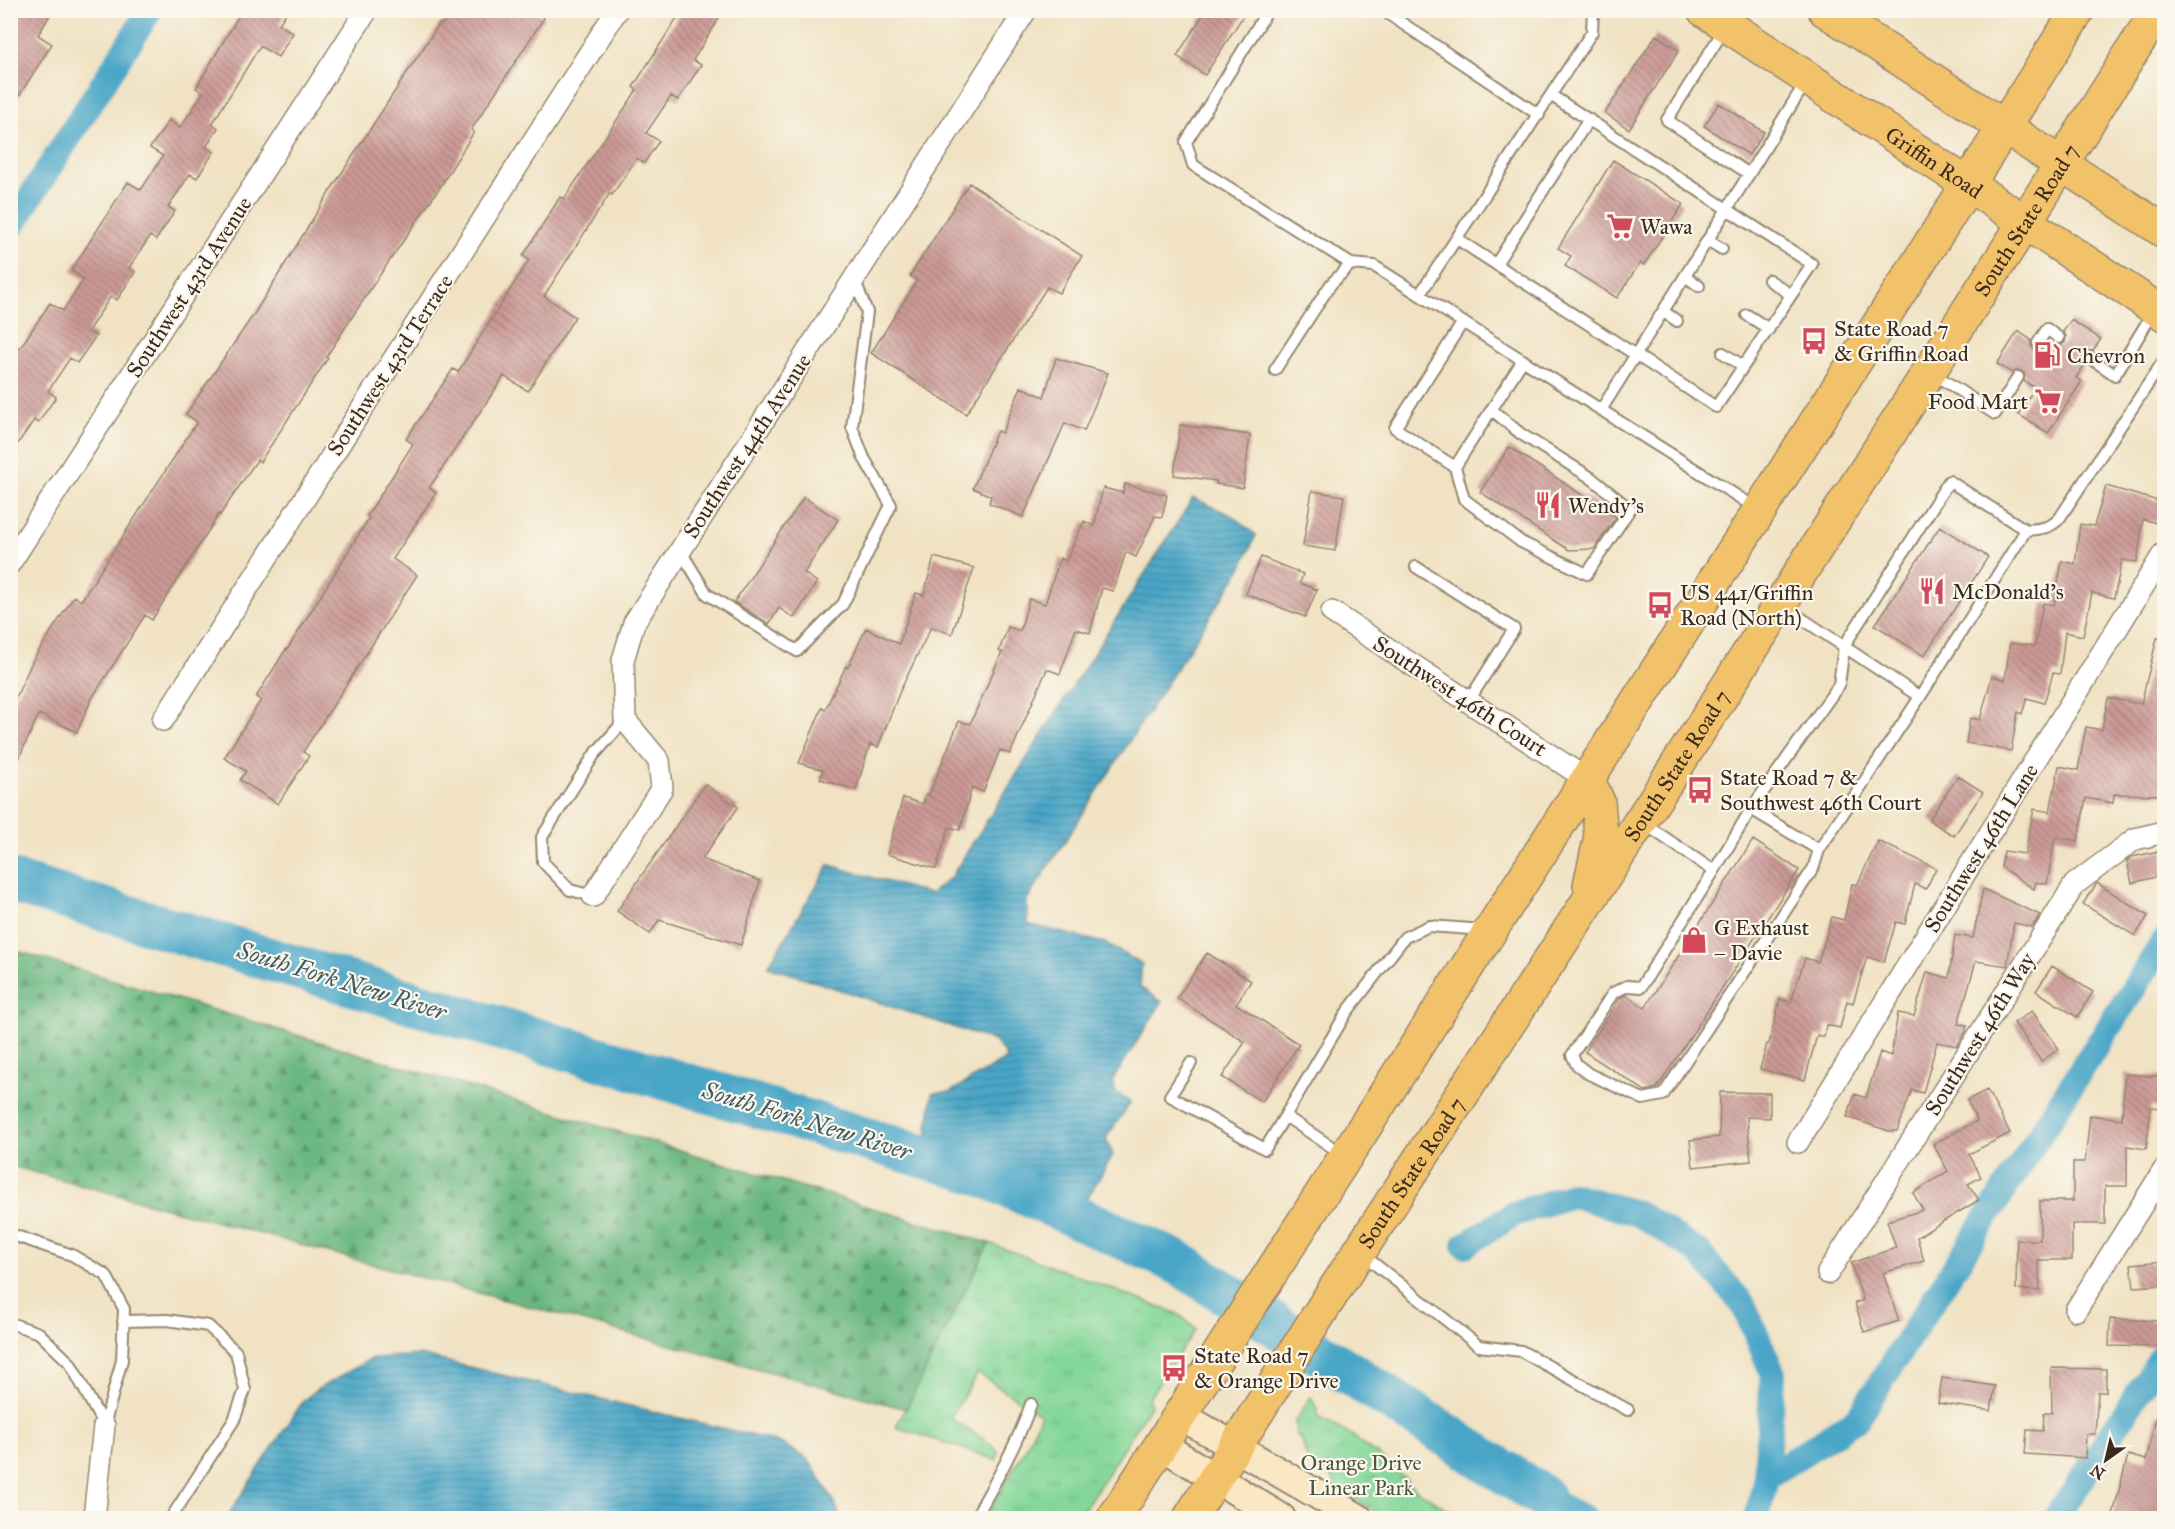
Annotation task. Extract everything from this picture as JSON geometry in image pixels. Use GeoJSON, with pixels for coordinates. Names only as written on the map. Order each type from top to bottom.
{"type":"FeatureCollection","features":[{"type":"Feature","properties":{"kind":"main road"},"geometry":{"type":"LineString","coordinates":[[1825,10],[2164,231]]}},
{"type":"Feature","properties":{"kind":"main road"},"geometry":{"type":"LineString","coordinates":[[1114,1518],[1969,184],[2078,10]]}},
{"type":"Feature","properties":{"kind":"main road","name":"South State Road 7"},"geometry":{"type":"LineString","coordinates":[[1190,1518],[1335,1289],[1780,604],[2158,10]]}},
{"type":"Feature","properties":{"kind":"main road","name":"Griffin Road"},"geometry":{"type":"LineString","coordinates":[[1715,18],[2160,311]]}},
{"type":"Feature","properties":{"kind":"main road"},"geometry":{"type":"LineString","coordinates":[[1585,907],[1600,836],[1598,802],[1588,780]]}},
{"type":"Feature","properties":{"kind":"street","name":"Southwest 43rd Avenue"},"geometry":{"type":"LineString","coordinates":[[10,563],[367,10]]}},
{"type":"Feature","properties":{"kind":"street","name":"Southwest 43rd Terrace"},"geometry":{"type":"LineString","coordinates":[[163,720],[617,10]]}},
{"type":"Feature","properties":{"kind":"street","name":"Southwest 44th Avenue"},"geometry":{"type":"LineString","coordinates":[[625,720],[623,660],[634,623],[1026,10]]}},
{"type":"Feature","properties":{"kind":"street","name":"Southwest 46th Lane"},"geometry":{"type":"LineString","coordinates":[[1798,1142],[2164,553]]}},
{"type":"Feature","properties":{"kind":"street","name":"Southwest 46th Court"},"geometry":{"type":"LineString","coordinates":[[1332,612],[1588,780]]}},
{"type":"Feature","properties":{"kind":"street"},"geometry":{"type":"LineString","coordinates":[[593,896],[663,788],[659,761],[625,720]]}},
{"type":"Feature","properties":{"kind":"street","name":"Southwest 46th Way"},"geometry":{"type":"LineString","coordinates":[[1828,1273],[2075,884],[2135,839],[2164,832]]}},
{"type":"Feature","properties":{"kind":"street"},"geometry":{"type":"LineString","coordinates":[[2076,1310],[2164,1170]]}},
{"type":"Feature","properties":{"kind":"street"},"geometry":{"type":"LineString","coordinates":[[1180,1415],[1358,1518]]}},
{"type":"Feature","properties":{"kind":"street"},"geometry":{"type":"LineString","coordinates":[[94,1518],[104,1425]]}},
{"type":"Feature","properties":{"kind":"street"},"geometry":{"type":"LineString","coordinates":[[1161,1445],[1281,1518]]}},
{"type":"Feature","properties":{"kind":"lane"},"geometry":{"type":"LineString","coordinates":[[1268,10],[1186,141],[1193,165],[1352,264],[1374,266],[1420,294],[1759,510]]}},
{"type":"Feature","properties":{"kind":"lane"},"geometry":{"type":"LineString","coordinates":[[1420,294],[1592,32],[1593,10]]}},
{"type":"Feature","properties":{"kind":"lane"},"geometry":{"type":"LineString","coordinates":[[1387,13],[1539,115]]}},
{"type":"Feature","properties":{"kind":"lane"},"geometry":{"type":"LineString","coordinates":[[1715,18],[1666,120],[1749,174]]}},
{"type":"Feature","properties":{"kind":"lane"},"geometry":{"type":"LineString","coordinates":[[1601,410],[1808,79]]}},
{"type":"Feature","properties":{"kind":"lane"},"geometry":{"type":"LineString","coordinates":[[1457,239],[1716,407],[1769,329],[1812,264],[1552,96]]}},
{"type":"Feature","properties":{"kind":"lane"},"geometry":{"type":"LineString","coordinates":[[1496,264],[1589,119]]}},
{"type":"Feature","properties":{"kind":"lane"},"geometry":{"type":"LineString","coordinates":[[1707,240],[1722,249]]}},
{"type":"Feature","properties":{"kind":"lane"},"geometry":{"type":"LineString","coordinates":[[1275,370],[1331,284],[1352,264]]}},
{"type":"Feature","properties":{"kind":"lane"},"geometry":{"type":"LineString","coordinates":[[1685,276],[1699,285]]}},
{"type":"Feature","properties":{"kind":"lane"},"geometry":{"type":"LineString","coordinates":[[680,550],[707,594],[797,651],[843,604],[891,505],[864,458],[852,427],[867,312],[854,278]]}},
{"type":"Feature","properties":{"kind":"lane"},"geometry":{"type":"LineString","coordinates":[[1769,280],[1791,294]]}},
{"type":"Feature","properties":{"kind":"lane"},"geometry":{"type":"LineString","coordinates":[[2089,357],[2115,375],[2160,311]]}},
{"type":"Feature","properties":{"kind":"lane"},"geometry":{"type":"LineString","coordinates":[[1663,312],[1677,321]]}},
{"type":"Feature","properties":{"kind":"lane"},"geometry":{"type":"LineString","coordinates":[[1747,315],[1769,329]]}},
{"type":"Feature","properties":{"kind":"lane"},"geometry":{"type":"LineString","coordinates":[[1463,322],[1395,428],[1455,467],[1464,499],[1521,542],[1587,574],[1630,509],[1590,477],[1521,434],[1492,410]]}},
{"type":"Feature","properties":{"kind":"lane"},"geometry":{"type":"LineString","coordinates":[[2038,344],[2047,329],[2059,338]]}},
{"type":"Feature","properties":{"kind":"lane"},"geometry":{"type":"LineString","coordinates":[[1723,352],[1743,366]]}},
{"type":"Feature","properties":{"kind":"lane"},"geometry":{"type":"LineString","coordinates":[[1455,467],[1523,360]]}},
{"type":"Feature","properties":{"kind":"lane"},"geometry":{"type":"LineString","coordinates":[[2026,530],[1819,850],[1813,869],[1663,1095],[1643,1099],[1589,1074],[1576,1064],[1572,1055],[1613,993],[1627,986],[1641,987],[1751,809],[1839,685],[1844,646],[1950,481],[2026,530],[2052,526],[2059,519],[2164,360]]}},
{"type":"Feature","properties":{"kind":"lane"},"geometry":{"type":"LineString","coordinates":[[1929,371],[1995,414],[2018,377]]}},
{"type":"Feature","properties":{"kind":"lane"},"geometry":{"type":"LineString","coordinates":[[1416,567],[1514,629],[1468,702]]}},
{"type":"Feature","properties":{"kind":"lane"},"geometry":{"type":"LineString","coordinates":[[1780,604],[1920,697]]}},
{"type":"Feature","properties":{"kind":"lane"},"geometry":{"type":"LineString","coordinates":[[593,896],[570,890],[543,862],[542,837],[594,755],[625,720]]}},
{"type":"Feature","properties":{"kind":"lane"},"geometry":{"type":"LineString","coordinates":[[1751,809],[1819,850]]}},
{"type":"Feature","properties":{"kind":"lane"},"geometry":{"type":"LineString","coordinates":[[1640,821],[1714,871]]}},
{"type":"Feature","properties":{"kind":"lane"},"geometry":{"type":"LineString","coordinates":[[1191,1063],[1170,1096],[1265,1149],[1347,1012],[1405,938],[1429,926],[1491,931]]}},
{"type":"Feature","properties":{"kind":"lane"},"geometry":{"type":"LineString","coordinates":[[1285,1116],[1347,1157]]}},
{"type":"Feature","properties":{"kind":"lane"},"geometry":{"type":"LineString","coordinates":[[10,1234],[72,1255],[106,1275],[124,1310],[122,1360],[104,1425]]}},
{"type":"Feature","properties":{"kind":"lane"},"geometry":{"type":"LineString","coordinates":[[1360,1252],[1479,1346],[1521,1351],[1628,1410]]}},
{"type":"Feature","properties":{"kind":"lane"},"geometry":{"type":"LineString","coordinates":[[123,1321],[167,1320],[208,1326],[236,1352],[245,1390],[234,1420],[171,1518]]}},
{"type":"Feature","properties":{"kind":"lane"},"geometry":{"type":"LineString","coordinates":[[10,1323],[39,1333],[70,1362],[104,1425]]}},
{"type":"Feature","properties":{"kind":"lane"},"geometry":{"type":"LineString","coordinates":[[975,1518],[1007,1461],[1031,1404]]}},
{"type":"Feature","properties":{"kind":"green space"},"geometry":{"type":"Polygon","coordinates":[[[11,949],[989,1243],[906,1409],[11,1166],[11,949]]]}},
{"type":"Feature","properties":{"kind":"green space"},"geometry":{"type":"Polygon","coordinates":[[[989,1243],[1178,1314],[1196,1329],[1148,1399],[1151,1404],[1079,1518],[985,1518],[1025,1449],[1041,1415],[978,1373],[950,1418],[994,1446],[998,1452],[997,1460],[896,1427],[989,1243]]]}},
{"type":"Feature","properties":{"kind":"green space","name":"Orange Drive Linear Park"},"geometry":{"type":"Polygon","coordinates":[[[1311,1397],[1317,1409],[1317,1416],[1353,1436],[1420,1492],[1462,1518],[1387,1518],[1336,1489],[1333,1478],[1312,1466],[1306,1456],[1302,1440],[1296,1436],[1295,1421],[1311,1397]]]}},
{"type":"Feature","properties":{"kind":"water"},"geometry":{"type":"Polygon","coordinates":[[[1193,498],[1231,515],[1256,535],[1241,569],[1027,900],[1028,924],[1105,943],[1142,964],[1140,987],[1162,1002],[1112,1081],[1116,1092],[1131,1102],[1106,1138],[1113,1155],[1076,1217],[979,1173],[927,1139],[932,1093],[950,1092],[1007,1058],[995,1041],[768,966],[829,865],[930,894],[951,877],[1193,498]]]}},
{"type":"Feature","properties":{"kind":"water"},"geometry":{"type":"Polygon","coordinates":[[[420,1355],[779,1442],[808,1459],[834,1501],[841,1518],[226,1518],[303,1401],[316,1390],[372,1358],[420,1355]]]}},
{"type":"Feature","properties":{"kind":"building"},"geometry":{"type":"Polygon","coordinates":[[[15,10],[53,10],[38,35],[52,44],[10,110],[10,18],[15,10]]]}},
{"type":"Feature","properties":{"kind":"building"},"geometry":{"type":"Polygon","coordinates":[[[242,10],[288,10],[279,24],[293,33],[278,57],[260,46],[212,124],[218,128],[206,147],[214,152],[197,178],[190,174],[168,207],[175,211],[156,240],[150,236],[129,268],[135,272],[117,300],[111,296],[88,331],[96,336],[77,363],[70,358],[48,391],[56,397],[38,423],[34,420],[10,455],[10,342],[20,348],[50,303],[63,311],[84,279],[71,271],[128,182],[141,190],[163,156],[150,148],[169,120],[180,128],[203,93],[196,88],[242,10]]]}},
{"type":"Feature","properties":{"kind":"building"},"geometry":{"type":"Polygon","coordinates":[[[451,10],[534,10],[544,18],[471,130],[474,132],[440,187],[369,291],[260,462],[257,460],[219,514],[152,620],[145,615],[92,698],[77,732],[39,714],[10,778],[10,710],[33,660],[74,596],[81,601],[197,422],[186,414],[256,311],[408,71],[451,10]]]}},
{"type":"Feature","properties":{"kind":"building"},"geometry":{"type":"Polygon","coordinates":[[[682,10],[724,10],[693,60],[701,65],[678,100],[671,96],[646,133],[659,141],[644,163],[637,158],[612,195],[610,193],[544,296],[575,317],[528,391],[504,376],[429,488],[436,492],[393,559],[417,575],[303,752],[309,756],[278,804],[240,780],[246,771],[224,758],[261,700],[256,697],[413,444],[406,439],[453,369],[458,372],[529,260],[523,256],[560,197],[564,199],[637,90],[633,87],[682,10]]]}},
{"type":"Feature","properties":{"kind":"building"},"geometry":{"type":"Polygon","coordinates":[[[1206,10],[1247,10],[1205,75],[1177,56],[1206,10]]]}},
{"type":"Feature","properties":{"kind":"building"},"geometry":{"type":"Polygon","coordinates":[[[1656,35],[1679,50],[1629,129],[1605,113],[1656,35]]]}},
{"type":"Feature","properties":{"kind":"building"},"geometry":{"type":"Polygon","coordinates":[[[1719,103],[1764,132],[1749,155],[1704,126],[1719,103]]]}},
{"type":"Feature","properties":{"kind":"building","name":"Wawa"},"geometry":{"type":"Polygon","coordinates":[[[1613,160],[1683,204],[1644,265],[1640,263],[1617,298],[1565,266],[1571,256],[1558,248],[1613,160]]]}},
{"type":"Feature","properties":{"kind":"building"},"geometry":{"type":"Polygon","coordinates":[[[969,183],[1082,256],[1059,293],[1047,287],[966,414],[871,353],[917,281],[910,276],[969,183]]]}},
{"type":"Feature","properties":{"kind":"building"},"geometry":{"type":"Polygon","coordinates":[[[2071,320],[2101,339],[2093,351],[2086,350],[2083,353],[2082,360],[2085,364],[2076,378],[2082,381],[2048,433],[2018,414],[2035,388],[2024,381],[2024,373],[2018,370],[2012,373],[1997,364],[2018,331],[2031,340],[2034,350],[2041,350],[2044,347],[2050,351],[2055,344],[2061,345],[2065,342],[2066,336],[2063,332],[2071,320]]]}},
{"type":"Feature","properties":{"kind":"building"},"geometry":{"type":"Polygon","coordinates":[[[1056,358],[1108,373],[1084,431],[1065,423],[1023,517],[989,503],[991,496],[973,488],[997,431],[1002,433],[1021,387],[1044,397],[1056,358]]]}},
{"type":"Feature","properties":{"kind":"building"},"geometry":{"type":"Polygon","coordinates":[[[1180,425],[1250,435],[1243,488],[1216,484],[1216,481],[1174,475],[1180,425]]]}},
{"type":"Feature","properties":{"kind":"building","name":"Wendy's"},"geometry":{"type":"Polygon","coordinates":[[[1509,447],[1616,517],[1594,549],[1569,550],[1480,492],[1509,447]]]}},
{"type":"Feature","properties":{"kind":"building"},"geometry":{"type":"Polygon","coordinates":[[[1125,484],[1167,495],[1162,517],[1155,516],[1136,557],[1126,552],[1113,591],[1102,588],[1090,633],[1076,629],[1060,674],[1047,669],[1010,754],[1000,750],[983,792],[972,787],[960,830],[949,827],[936,869],[887,854],[903,798],[923,804],[926,794],[929,795],[959,721],[970,724],[1002,652],[999,651],[1008,627],[1020,631],[1029,599],[1045,604],[1060,558],[1066,561],[1084,521],[1094,526],[1103,488],[1123,493],[1125,484]]]}},
{"type":"Feature","properties":{"kind":"building"},"geometry":{"type":"Polygon","coordinates":[[[2106,486],[2162,502],[2156,523],[2143,519],[2137,562],[2122,560],[2114,598],[2092,593],[2083,636],[2065,632],[2060,674],[2053,673],[2044,703],[2027,698],[2022,714],[2018,712],[2011,751],[1966,743],[1970,718],[1980,720],[1992,676],[2005,680],[2010,643],[2035,646],[2043,603],[2054,605],[2062,561],[2075,564],[2080,524],[2094,526],[2106,486]]]}},
{"type":"Feature","properties":{"kind":"building"},"geometry":{"type":"Polygon","coordinates":[[[1312,491],[1344,496],[1335,551],[1303,546],[1312,491]]]}},
{"type":"Feature","properties":{"kind":"building"},"geometry":{"type":"Polygon","coordinates":[[[804,497],[838,520],[804,573],[817,582],[794,618],[779,608],[769,624],[734,602],[804,497]]]}},
{"type":"Feature","properties":{"kind":"building","name":"McDonald's"},"geometry":{"type":"Polygon","coordinates":[[[1940,526],[1988,557],[1924,656],[1875,625],[1940,526]]]}},
{"type":"Feature","properties":{"kind":"building"},"geometry":{"type":"Polygon","coordinates":[[[934,557],[974,568],[952,634],[931,627],[900,691],[878,747],[870,744],[856,790],[820,779],[823,770],[799,763],[822,708],[825,710],[866,628],[899,644],[916,593],[924,595],[934,557]]]}},
{"type":"Feature","properties":{"kind":"building"},"geometry":{"type":"Polygon","coordinates":[[[1261,557],[1303,574],[1300,583],[1317,590],[1305,617],[1246,594],[1261,557]]]}},
{"type":"Feature","properties":{"kind":"building"},"geometry":{"type":"Polygon","coordinates":[[[2157,638],[2164,639],[2164,795],[2114,794],[2113,803],[2086,798],[2078,841],[2055,837],[2047,884],[2036,882],[2034,889],[2001,867],[2004,851],[2025,854],[2034,809],[2050,812],[2059,766],[2078,770],[2086,727],[2102,730],[2108,698],[2141,704],[2157,638]]]}},
{"type":"Feature","properties":{"kind":"building"},"geometry":{"type":"Polygon","coordinates":[[[1958,776],[1983,792],[1954,836],[1929,820],[1958,776]]]}},
{"type":"Feature","properties":{"kind":"building"},"geometry":{"type":"Polygon","coordinates":[[[705,784],[738,807],[702,859],[760,881],[741,945],[659,920],[650,934],[617,911],[705,784]]]}},
{"type":"Feature","properties":{"kind":"building"},"geometry":{"type":"Polygon","coordinates":[[[1753,840],[1799,870],[1657,1088],[1645,1091],[1585,1052],[1620,998],[1626,995],[1645,1008],[1753,840]]]}},
{"type":"Feature","properties":{"kind":"building"},"geometry":{"type":"Polygon","coordinates":[[[1878,841],[1936,868],[1926,889],[1915,884],[1905,924],[1896,922],[1884,962],[1867,957],[1853,1003],[1847,1001],[1840,1028],[1826,1025],[1824,1037],[1817,1035],[1805,1080],[1760,1069],[1780,999],[1791,1002],[1805,958],[1818,962],[1832,917],[1844,920],[1852,884],[1857,885],[1878,841]]]}},
{"type":"Feature","properties":{"kind":"building"},"geometry":{"type":"Polygon","coordinates":[[[2164,850],[2164,875],[2132,883],[2127,861],[2132,857],[2164,850]]]}},
{"type":"Feature","properties":{"kind":"building"},"geometry":{"type":"Polygon","coordinates":[[[2097,883],[2148,916],[2135,936],[2083,904],[2097,883]]]}},
{"type":"Feature","properties":{"kind":"building"},"geometry":{"type":"Polygon","coordinates":[[[1983,889],[2040,915],[2032,927],[2014,923],[2007,966],[1976,961],[1958,1024],[1967,1025],[1966,1031],[1957,1046],[1937,1042],[1923,1093],[1912,1090],[1897,1131],[1889,1131],[1847,1117],[1855,1094],[1866,1098],[1880,1052],[1891,1056],[1898,1013],[1914,1016],[1927,972],[1949,978],[1955,935],[1973,938],[1983,889]]]}},
{"type":"Feature","properties":{"kind":"building"},"geometry":{"type":"Polygon","coordinates":[[[1207,953],[1251,981],[1236,1004],[1299,1044],[1262,1102],[1222,1077],[1245,1042],[1177,998],[1207,953]]]}},
{"type":"Feature","properties":{"kind":"building"},"geometry":{"type":"Polygon","coordinates":[[[2052,966],[2093,992],[2077,1017],[2036,991],[2052,966]]]}},
{"type":"Feature","properties":{"kind":"building"},"geometry":{"type":"Polygon","coordinates":[[[2032,1011],[2059,1049],[2041,1061],[2014,1023],[2032,1011]]]}},
{"type":"Feature","properties":{"kind":"building"},"geometry":{"type":"Polygon","coordinates":[[[2125,1074],[2164,1077],[2164,1108],[2151,1107],[2146,1149],[2127,1146],[2127,1186],[2105,1186],[2105,1224],[2072,1224],[2072,1260],[2038,1260],[2040,1291],[2016,1289],[2017,1240],[2040,1240],[2040,1201],[2073,1201],[2073,1162],[2085,1162],[2090,1115],[2122,1119],[2125,1074]]]}},
{"type":"Feature","properties":{"kind":"building"},"geometry":{"type":"Polygon","coordinates":[[[1987,1090],[2010,1133],[1969,1154],[1981,1177],[1968,1184],[1979,1200],[1917,1237],[1924,1261],[1883,1273],[1899,1321],[1864,1332],[1855,1303],[1863,1300],[1851,1263],[1896,1248],[1887,1221],[1923,1210],[1913,1193],[1948,1171],[1933,1144],[1977,1121],[1967,1100],[1987,1090]]]}},
{"type":"Feature","properties":{"kind":"building"},"geometry":{"type":"Polygon","coordinates":[[[1720,1092],[1770,1093],[1770,1118],[1747,1117],[1751,1161],[1693,1167],[1690,1140],[1719,1137],[1720,1092]]]}},
{"type":"Feature","properties":{"kind":"building"},"geometry":{"type":"Polygon","coordinates":[[[2164,1261],[2164,1285],[2134,1287],[2131,1264],[2164,1261]]]}},
{"type":"Feature","properties":{"kind":"building"},"geometry":{"type":"Polygon","coordinates":[[[2110,1319],[2163,1321],[2163,1347],[2109,1346],[2110,1319]]]}},
{"type":"Feature","properties":{"kind":"building"},"geometry":{"type":"Polygon","coordinates":[[[2051,1368],[2106,1369],[2106,1392],[2098,1392],[2095,1434],[2086,1434],[2085,1458],[2025,1454],[2027,1430],[2043,1431],[2044,1413],[2052,1413],[2051,1368]]]}},
{"type":"Feature","properties":{"kind":"building"},"geometry":{"type":"Polygon","coordinates":[[[1942,1378],[1995,1386],[1991,1411],[1938,1403],[1942,1378]]]}},
{"type":"Feature","properties":{"kind":"building"},"geometry":{"type":"Polygon","coordinates":[[[2157,1414],[2164,1415],[2164,1505],[2159,1518],[2112,1518],[2128,1455],[2146,1460],[2157,1414]]]}},
{"type":"Feature","properties":{"kind":"waterway"},"geometry":{"type":"LineString","coordinates":[[10,229],[150,10]]}},
{"type":"Feature","properties":{"kind":"waterway","name":"South Fork New River"},"geometry":{"type":"LineString","coordinates":[[10,881],[979,1173],[1177,1262],[1543,1497]]}},
{"type":"Feature","properties":{"kind":"waterway"},"geometry":{"type":"LineString","coordinates":[[1757,1518],[1766,1477],[1857,1419],[2164,941]]}},
{"type":"Feature","properties":{"kind":"waterway"},"geometry":{"type":"LineString","coordinates":[[1465,1245],[1514,1214],[1572,1195],[1639,1214],[1698,1252],[1743,1304],[1773,1374],[1766,1477]]}},
{"type":"Feature","properties":{"kind":"waterway"},"geometry":{"type":"LineString","coordinates":[[2056,1518],[2164,1353]]}},
{"type":"Feature","properties":{"kind":"waterway"},"geometry":{"type":"LineString","coordinates":[[1543,1497],[1584,1518]]}},
{"type":"Feature","properties":{"kind":"place","name":"Wawa"},"geometry":{"type":"Point","coordinates":[1620,226]}},
{"type":"Feature","properties":{"kind":"place","name":"State Road 7 & Griffin Road"},"geometry":{"type":"Point","coordinates":[1814,341]}},
{"type":"Feature","properties":{"kind":"place","name":"Chevron"},"geometry":{"type":"Point","coordinates":[2047,355]}},
{"type":"Feature","properties":{"kind":"place","name":"Food Mart"},"geometry":{"type":"Point","coordinates":[2048,401]}},
{"type":"Feature","properties":{"kind":"place","name":"Wendy's"},"geometry":{"type":"Point","coordinates":[1548,505]}},
{"type":"Feature","properties":{"kind":"place","name":"McDonald's"},"geometry":{"type":"Point","coordinates":[1932,591]}},
{"type":"Feature","properties":{"kind":"place","name":"US 441/Griffin Road (North)"},"geometry":{"type":"Point","coordinates":[1660,605]}},
{"type":"Feature","properties":{"kind":"place","name":"State Road 7 & Southwest 46th Court"},"geometry":{"type":"Point","coordinates":[1700,790]}},
{"type":"Feature","properties":{"kind":"place","name":"G Exhaust – Davie"},"geometry":{"type":"Point","coordinates":[1694,940]}},
{"type":"Feature","properties":{"kind":"place","name":"State Road 7 & Orange Drive"},"geometry":{"type":"Point","coordinates":[1174,1368]}}]}
